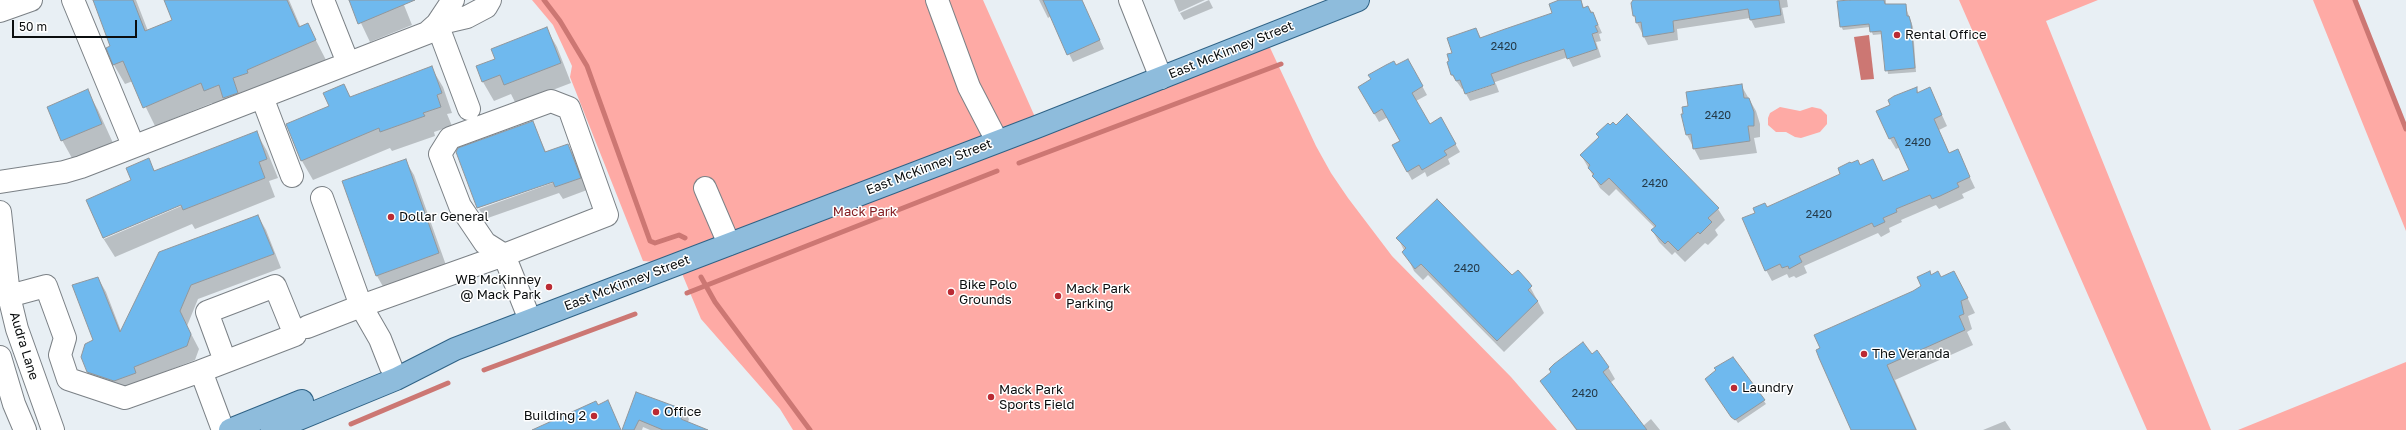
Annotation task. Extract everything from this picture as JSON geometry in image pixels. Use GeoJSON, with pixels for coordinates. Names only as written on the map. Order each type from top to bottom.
{"type":"FeatureCollection","features":[{"type":"Feature","properties":{"kind":"main road","name":"East McKinney Street"},"geometry":{"type":"LineString","coordinates":[[230,430],[391,367],[455,349],[1161,78],[1358,0]]}},
{"type":"Feature","properties":{"kind":"main road","name":"East McKinney Street"},"geometry":{"type":"LineString","coordinates":[[272,430],[396,379],[455,349]]}},
{"type":"Feature","properties":{"kind":"street"},"geometry":{"type":"LineString","coordinates":[[6,6],[31,0]]}},
{"type":"Feature","properties":{"kind":"street"},"geometry":{"type":"LineString","coordinates":[[73,0],[133,145]]}},
{"type":"Feature","properties":{"kind":"street"},"geometry":{"type":"LineString","coordinates":[[323,0],[348,63]]}},
{"type":"Feature","properties":{"kind":"street"},"geometry":{"type":"LineString","coordinates":[[0,182],[64,172],[428,33],[437,24],[453,0]]}},
{"type":"Feature","properties":{"kind":"street"},"geometry":{"type":"LineString","coordinates":[[437,24],[467,17],[486,7],[490,0]]}},
{"type":"Feature","properties":{"kind":"street"},"geometry":{"type":"LineString","coordinates":[[937,0],[969,87],[997,141]]}},
{"type":"Feature","properties":{"kind":"street"},"geometry":{"type":"LineString","coordinates":[[1130,0],[1161,78]]}},
{"type":"Feature","properties":{"kind":"street"},"geometry":{"type":"LineString","coordinates":[[437,24],[470,109]]}},
{"type":"Feature","properties":{"kind":"street"},"geometry":{"type":"LineString","coordinates":[[262,96],[292,176]]}},
{"type":"Feature","properties":{"kind":"street"},"geometry":{"type":"LineString","coordinates":[[307,327],[504,255],[607,215],[569,108],[551,101],[450,138],[440,154],[460,206],[485,243],[504,255],[530,320]]}},
{"type":"Feature","properties":{"kind":"street"},"geometry":{"type":"LineString","coordinates":[[706,188],[729,244]]}},
{"type":"Feature","properties":{"kind":"street"},"geometry":{"type":"LineString","coordinates":[[322,198],[361,306],[380,339],[391,367]]}},
{"type":"Feature","properties":{"kind":"street","name":"Audra Lane"},"geometry":{"type":"LineString","coordinates":[[0,212],[9,296],[17,329],[33,378],[53,430]]}},
{"type":"Feature","properties":{"kind":"street"},"geometry":{"type":"LineString","coordinates":[[9,296],[46,286],[65,338],[60,355],[68,379],[126,398],[225,361]]}},
{"type":"Feature","properties":{"kind":"street","name":"Audra Lane"},"geometry":{"type":"LineString","coordinates":[[0,357],[14,404],[25,430]]}},
{"type":"Feature","properties":{"kind":"street"},"geometry":{"type":"LineString","coordinates":[[33,378],[64,367]]}},
{"type":"Feature","properties":{"kind":"street"},"geometry":{"type":"LineString","coordinates":[[201,370],[223,430]]}},
{"type":"Feature","properties":{"kind":"green space","name":"Mack Park"},"geometry":{"type":"Polygon","coordinates":[[[532,0],[983,0],[1039,126],[1265,37],[1316,146],[1331,173],[1348,198],[1392,256],[1511,377],[1557,430],[793,430],[780,409],[701,319],[678,264],[643,261],[570,77],[572,66],[553,25],[532,0]]]}},
{"type":"Feature","properties":{"kind":"green space"},"geometry":{"type":"Polygon","coordinates":[[[1959,0],[2098,0],[2046,21],[2211,430],[2147,430],[1959,0]]]}},
{"type":"Feature","properties":{"kind":"green space"},"geometry":{"type":"Polygon","coordinates":[[[2313,0],[2355,0],[2406,129],[2406,231],[2313,0]]]}},
{"type":"Feature","properties":{"kind":"green space"},"geometry":{"type":"Polygon","coordinates":[[[1780,107],[1800,111],[1812,107],[1821,109],[1827,115],[1827,124],[1820,132],[1801,138],[1795,137],[1786,132],[1776,132],[1768,125],[1768,118],[1770,113],[1780,107]]]}},
{"type":"Feature","properties":{"kind":"green space"},"geometry":{"type":"Polygon","coordinates":[[[2406,362],[2406,430],[2238,430],[2406,362]]]}},
{"type":"Feature","properties":{"kind":"shaded area"},"geometry":{"type":"Polygon","coordinates":[[[1869,35],[1874,79],[1861,80],[1854,37],[1869,35]]]}},
{"type":"Feature","properties":{"kind":"building"},"geometry":{"type":"Polygon","coordinates":[[[93,0],[133,0],[145,31],[172,20],[164,0],[287,0],[299,27],[308,23],[316,40],[247,70],[248,73],[233,78],[238,93],[223,98],[219,85],[204,91],[201,83],[143,108],[123,61],[113,65],[106,48],[110,46],[93,0]]]}},
{"type":"Feature","properties":{"kind":"building"},"geometry":{"type":"Polygon","coordinates":[[[349,0],[415,0],[358,24],[349,0]]]}},
{"type":"Feature","properties":{"kind":"building"},"geometry":{"type":"Polygon","coordinates":[[[1043,0],[1082,0],[1100,40],[1067,55],[1043,0]]]}},
{"type":"Feature","properties":{"kind":"building"},"geometry":{"type":"Polygon","coordinates":[[[1559,0],[1581,0],[1583,8],[1588,6],[1591,13],[1593,12],[1598,25],[1595,26],[1598,32],[1592,34],[1597,49],[1567,59],[1564,49],[1522,63],[1491,74],[1495,84],[1465,94],[1460,80],[1456,81],[1453,75],[1451,75],[1447,62],[1449,61],[1447,54],[1452,53],[1447,38],[1476,28],[1480,38],[1552,13],[1549,4],[1559,0]]]}},
{"type":"Feature","properties":{"kind":"building"},"geometry":{"type":"Polygon","coordinates":[[[1633,0],[1779,0],[1781,15],[1750,20],[1748,9],[1673,21],[1674,32],[1643,37],[1641,22],[1636,23],[1635,16],[1633,16],[1631,3],[1633,0]]]}},
{"type":"Feature","properties":{"kind":"building","name":"Rental Office"},"geometry":{"type":"Polygon","coordinates":[[[1884,0],[1885,4],[1906,4],[1907,16],[1909,16],[1911,23],[1915,68],[1885,71],[1881,31],[1870,32],[1869,24],[1840,27],[1837,1],[1884,0]]]}},
{"type":"Feature","properties":{"kind":"building"},"geometry":{"type":"Polygon","coordinates":[[[547,27],[561,63],[504,85],[500,75],[482,82],[476,66],[495,59],[491,49],[547,27]]]}},
{"type":"Feature","properties":{"kind":"building"},"geometry":{"type":"Polygon","coordinates":[[[1408,59],[1423,86],[1412,93],[1430,124],[1441,117],[1456,144],[1444,151],[1447,155],[1422,170],[1419,165],[1407,172],[1392,145],[1400,141],[1382,109],[1374,114],[1358,87],[1371,79],[1368,75],[1394,61],[1396,65],[1408,59]]]}},
{"type":"Feature","properties":{"kind":"building"},"geometry":{"type":"Polygon","coordinates":[[[432,66],[442,93],[437,95],[441,107],[423,113],[425,116],[380,132],[379,128],[301,161],[286,124],[329,106],[323,93],[344,84],[350,97],[432,66]]]}},
{"type":"Feature","properties":{"kind":"building"},"geometry":{"type":"Polygon","coordinates":[[[1742,84],[1744,98],[1749,98],[1754,112],[1754,126],[1748,126],[1750,141],[1693,149],[1691,134],[1686,135],[1681,114],[1683,114],[1682,107],[1688,106],[1686,92],[1742,84]]]}},
{"type":"Feature","properties":{"kind":"building"},"geometry":{"type":"Polygon","coordinates":[[[1917,87],[1917,93],[1930,87],[1942,115],[1934,119],[1949,153],[1958,149],[1970,177],[1957,183],[1959,187],[1940,196],[1932,199],[1930,195],[1896,209],[1897,212],[1883,218],[1885,222],[1874,227],[1872,223],[1799,256],[1802,262],[1789,269],[1788,266],[1782,268],[1780,264],[1765,271],[1742,218],[1755,213],[1753,208],[1765,203],[1767,207],[1840,174],[1838,168],[1850,162],[1851,163],[1858,160],[1860,165],[1873,159],[1883,181],[1909,170],[1894,137],[1889,139],[1876,111],[1890,105],[1888,100],[1894,96],[1917,87]]]}},
{"type":"Feature","properties":{"kind":"building"},"geometry":{"type":"Polygon","coordinates":[[[88,89],[102,124],[61,141],[47,107],[88,89]]]}},
{"type":"Feature","properties":{"kind":"building"},"geometry":{"type":"Polygon","coordinates":[[[1627,114],[1719,208],[1708,218],[1712,222],[1700,234],[1698,232],[1678,251],[1668,241],[1665,244],[1651,230],[1656,226],[1609,178],[1601,185],[1592,176],[1594,174],[1588,168],[1590,165],[1580,155],[1599,137],[1596,134],[1608,123],[1610,125],[1613,122],[1616,125],[1627,114]]]}},
{"type":"Feature","properties":{"kind":"building"},"geometry":{"type":"Polygon","coordinates":[[[533,121],[545,152],[568,144],[581,178],[555,187],[553,182],[477,208],[456,152],[458,148],[533,121]]]}},
{"type":"Feature","properties":{"kind":"building"},"geometry":{"type":"Polygon","coordinates":[[[257,131],[267,159],[259,162],[265,178],[183,210],[181,205],[103,238],[86,200],[131,180],[126,168],[149,158],[154,171],[257,131]]]}},
{"type":"Feature","properties":{"kind":"building","name":"Dollar General"},"geometry":{"type":"Polygon","coordinates":[[[406,159],[439,253],[376,276],[342,181],[406,159]]]}},
{"type":"Feature","properties":{"kind":"building"},"geometry":{"type":"Polygon","coordinates":[[[1437,199],[1512,275],[1518,270],[1532,286],[1528,290],[1538,301],[1497,341],[1421,264],[1415,269],[1402,252],[1406,248],[1396,238],[1437,199]]]}},
{"type":"Feature","properties":{"kind":"building"},"geometry":{"type":"Polygon","coordinates":[[[258,215],[274,254],[191,285],[180,311],[191,334],[187,346],[134,367],[136,373],[114,381],[87,372],[81,357],[85,344],[93,340],[72,285],[98,277],[120,332],[159,252],[258,215]]]}},
{"type":"Feature","properties":{"kind":"building","name":"The Veranda"},"geometry":{"type":"Polygon","coordinates":[[[1930,271],[1931,275],[1938,271],[1941,277],[1954,271],[1968,298],[1961,301],[1964,314],[1959,316],[1965,330],[1887,365],[1916,430],[1851,430],[1819,358],[1816,350],[1820,348],[1814,335],[1913,291],[1921,286],[1917,277],[1930,271]]]}},
{"type":"Feature","properties":{"kind":"building"},"geometry":{"type":"Polygon","coordinates":[[[1583,342],[1592,354],[1597,350],[1609,367],[1603,372],[1647,430],[1577,430],[1540,381],[1551,372],[1549,369],[1554,364],[1583,342]]]}},
{"type":"Feature","properties":{"kind":"building","name":"Laundry"},"geometry":{"type":"Polygon","coordinates":[[[1733,357],[1765,400],[1735,420],[1731,417],[1705,379],[1716,370],[1714,368],[1733,357]]]}},
{"type":"Feature","properties":{"kind":"building","name":"Office"},"geometry":{"type":"Polygon","coordinates":[[[636,392],[685,410],[681,419],[708,430],[663,430],[639,420],[634,430],[622,430],[636,392]]]}},
{"type":"Feature","properties":{"kind":"building","name":"Building 2"},"geometry":{"type":"Polygon","coordinates":[[[608,400],[621,430],[532,430],[596,401],[598,405],[608,400]]]}},
{"type":"Feature","properties":{"kind":"waterway"},"geometry":{"type":"LineString","coordinates":[[544,0],[560,21],[587,66],[650,241],[655,243],[679,235],[685,238]]}},
{"type":"Feature","properties":{"kind":"waterway"},"geometry":{"type":"LineString","coordinates":[[2355,0],[2406,129]]}},
{"type":"Feature","properties":{"kind":"waterway"},"geometry":{"type":"LineString","coordinates":[[1019,163],[1281,64]]}},
{"type":"Feature","properties":{"kind":"waterway"},"geometry":{"type":"LineString","coordinates":[[687,293],[997,171]]}},
{"type":"Feature","properties":{"kind":"waterway"},"geometry":{"type":"LineString","coordinates":[[701,277],[715,302],[810,430]]}},
{"type":"Feature","properties":{"kind":"waterway"},"geometry":{"type":"LineString","coordinates":[[484,370],[635,314]]}},
{"type":"Feature","properties":{"kind":"waterway"},"geometry":{"type":"LineString","coordinates":[[351,424],[448,383]]}},
{"type":"Feature","properties":{"kind":"place","name":"Rental Office"},"geometry":{"type":"Point","coordinates":[1897,35]}},
{"type":"Feature","properties":{"kind":"place","name":"Dollar General"},"geometry":{"type":"Point","coordinates":[391,217]}},
{"type":"Feature","properties":{"kind":"place","name":"WB McKinney @ Mack Park"},"geometry":{"type":"Point","coordinates":[549,287]}},
{"type":"Feature","properties":{"kind":"place","name":"Bike Polo Grounds"},"geometry":{"type":"Point","coordinates":[951,292]}},
{"type":"Feature","properties":{"kind":"place","name":"Mack Park Parking"},"geometry":{"type":"Point","coordinates":[1058,296]}},
{"type":"Feature","properties":{"kind":"place","name":"The Veranda"},"geometry":{"type":"Point","coordinates":[1864,354]}},
{"type":"Feature","properties":{"kind":"place","name":"Laundry"},"geometry":{"type":"Point","coordinates":[1734,388]}},
{"type":"Feature","properties":{"kind":"place","name":"Mack Park Sports Field"},"geometry":{"type":"Point","coordinates":[991,397]}},
{"type":"Feature","properties":{"kind":"place","name":"Office"},"geometry":{"type":"Point","coordinates":[656,412]}},
{"type":"Feature","properties":{"kind":"place","name":"Building 2"},"geometry":{"type":"Point","coordinates":[594,416]}}]}
